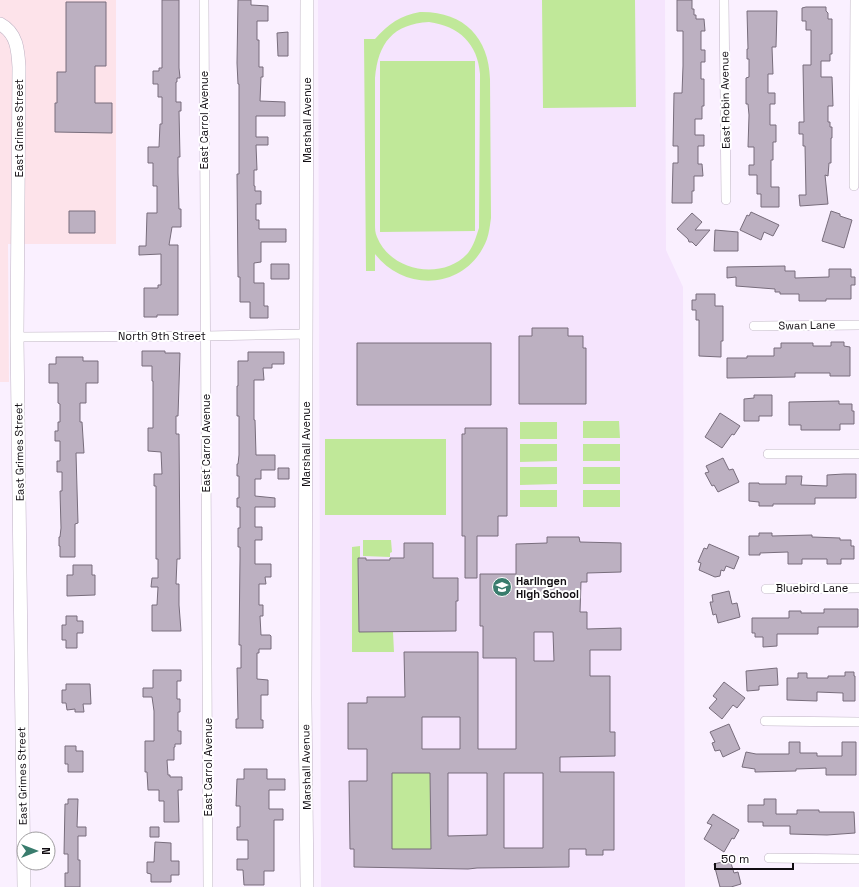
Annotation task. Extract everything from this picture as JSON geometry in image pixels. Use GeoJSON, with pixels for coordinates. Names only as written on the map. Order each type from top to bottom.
{"type":"FeatureCollection","features":[{"type":"Feature","properties":{"kind":"street","name":"East Carrol Avenue"},"geometry":{"type":"LineString","coordinates":[[204,0],[208,887]]}},
{"type":"Feature","properties":{"kind":"street","name":"Marshall Avenue"},"geometry":{"type":"LineString","coordinates":[[307,0],[305,701],[307,887]]}},
{"type":"Feature","properties":{"kind":"street","name":"East Robin Avenue"},"geometry":{"type":"LineString","coordinates":[[724,0],[726,200]]}},
{"type":"Feature","properties":{"kind":"street"},"geometry":{"type":"LineString","coordinates":[[854,186],[855,0]]}},
{"type":"Feature","properties":{"kind":"street","name":"East Grimes Street"},"geometry":{"type":"LineString","coordinates":[[0,24],[6,27],[13,35],[18,45],[19,67],[17,337],[24,887]]}},
{"type":"Feature","properties":{"kind":"street","name":"Swan Lane"},"geometry":{"type":"LineString","coordinates":[[754,326],[859,325]]}},
{"type":"Feature","properties":{"kind":"street","name":"North 9th Street"},"geometry":{"type":"LineString","coordinates":[[17,337],[307,334]]}},
{"type":"Feature","properties":{"kind":"street"},"geometry":{"type":"LineString","coordinates":[[768,454],[859,454]]}},
{"type":"Feature","properties":{"kind":"street","name":"Bluebird Lane"},"geometry":{"type":"LineString","coordinates":[[766,588],[859,588]]}},
{"type":"Feature","properties":{"kind":"street"},"geometry":{"type":"LineString","coordinates":[[765,721],[859,722]]}},
{"type":"Feature","properties":{"kind":"street"},"geometry":{"type":"LineString","coordinates":[[768,858],[859,859]]}},
{"type":"Feature","properties":{"kind":"shaded area"},"geometry":{"type":"Polygon","coordinates":[[[0,0],[116,0],[116,244],[8,244],[9,382],[0,382],[0,0]]]}},
{"type":"Feature","properties":{"kind":"shaded area","name":"Harlingen High School"},"geometry":{"type":"Polygon","coordinates":[[[318,0],[665,0],[666,250],[683,287],[685,887],[321,887],[318,0]]]}},
{"type":"Feature","properties":{"kind":"green space"},"geometry":{"type":"Polygon","coordinates":[[[542,0],[635,0],[636,107],[543,108],[542,0]]]}},
{"type":"Feature","properties":{"kind":"green space"},"geometry":{"type":"Polygon","coordinates":[[[413,13],[435,13],[449,16],[471,29],[479,39],[485,51],[490,79],[491,218],[488,237],[478,256],[466,268],[451,276],[436,280],[419,280],[403,276],[388,267],[375,254],[375,271],[366,271],[364,39],[375,39],[395,21],[413,13]],[[429,22],[416,24],[397,31],[384,45],[377,66],[375,78],[376,234],[384,249],[394,258],[405,265],[418,269],[445,267],[457,262],[468,253],[479,228],[480,74],[478,63],[471,45],[465,38],[458,32],[440,24],[429,22]]]}},
{"type":"Feature","properties":{"kind":"green space"},"geometry":{"type":"Polygon","coordinates":[[[380,61],[475,61],[475,231],[380,232],[380,61]]]}},
{"type":"Feature","properties":{"kind":"green space"},"geometry":{"type":"Polygon","coordinates":[[[583,421],[619,421],[620,438],[583,438],[583,421]]]}},
{"type":"Feature","properties":{"kind":"green space"},"geometry":{"type":"Polygon","coordinates":[[[520,422],[557,422],[557,439],[520,439],[520,422]]]}},
{"type":"Feature","properties":{"kind":"green space"},"geometry":{"type":"Polygon","coordinates":[[[325,439],[446,439],[446,515],[325,515],[325,439]]]}},
{"type":"Feature","properties":{"kind":"green space"},"geometry":{"type":"Polygon","coordinates":[[[520,444],[557,444],[557,461],[520,462],[520,444]]]}},
{"type":"Feature","properties":{"kind":"green space"},"geometry":{"type":"Polygon","coordinates":[[[583,444],[620,444],[620,461],[583,461],[583,444]]]}},
{"type":"Feature","properties":{"kind":"green space"},"geometry":{"type":"Polygon","coordinates":[[[520,467],[557,467],[557,484],[520,485],[520,467]]]}},
{"type":"Feature","properties":{"kind":"green space"},"geometry":{"type":"Polygon","coordinates":[[[583,467],[620,467],[620,484],[583,484],[583,467]]]}},
{"type":"Feature","properties":{"kind":"green space"},"geometry":{"type":"Polygon","coordinates":[[[520,490],[557,490],[557,507],[520,507],[520,490]]]}},
{"type":"Feature","properties":{"kind":"green space"},"geometry":{"type":"Polygon","coordinates":[[[583,490],[620,490],[620,507],[583,507],[583,490]]]}},
{"type":"Feature","properties":{"kind":"green space"},"geometry":{"type":"Polygon","coordinates":[[[363,540],[391,540],[392,552],[390,553],[390,557],[363,556],[363,540]]]}},
{"type":"Feature","properties":{"kind":"green space"},"geometry":{"type":"Polygon","coordinates":[[[360,546],[360,558],[358,558],[359,632],[393,632],[394,652],[352,652],[352,547],[360,546]]]}},
{"type":"Feature","properties":{"kind":"green space"},"geometry":{"type":"Polygon","coordinates":[[[392,758],[404,758],[405,773],[430,773],[431,849],[392,849],[392,758]]]}},
{"type":"Feature","properties":{"kind":"building"},"geometry":{"type":"Polygon","coordinates":[[[162,0],[179,0],[180,78],[177,78],[176,82],[176,102],[181,102],[181,111],[179,111],[180,157],[178,157],[178,173],[181,227],[172,227],[169,245],[178,245],[178,315],[157,315],[157,317],[144,317],[144,288],[158,288],[158,285],[161,285],[161,254],[139,255],[139,246],[146,246],[147,213],[157,213],[157,186],[153,186],[153,163],[148,163],[148,147],[159,147],[160,124],[162,124],[162,97],[158,97],[158,84],[153,84],[153,71],[159,71],[159,68],[162,68],[162,0]]]}},
{"type":"Feature","properties":{"kind":"building"},"geometry":{"type":"Polygon","coordinates":[[[238,0],[251,0],[251,5],[268,6],[268,21],[257,21],[259,67],[263,67],[260,101],[285,102],[285,116],[256,116],[256,137],[268,137],[268,145],[256,145],[257,170],[254,170],[254,186],[255,191],[261,191],[261,204],[256,204],[256,220],[259,220],[259,229],[286,229],[286,242],[261,242],[261,262],[254,263],[254,283],[264,283],[264,306],[268,306],[268,318],[250,318],[250,302],[240,302],[240,277],[238,277],[237,174],[239,174],[239,84],[237,63],[238,0]]]}},
{"type":"Feature","properties":{"kind":"building"},"geometry":{"type":"Polygon","coordinates":[[[677,0],[692,0],[694,15],[696,15],[696,19],[704,19],[705,31],[701,31],[701,50],[705,50],[705,62],[701,62],[701,79],[704,79],[704,106],[702,106],[702,119],[695,119],[695,135],[704,135],[704,146],[698,146],[698,164],[702,164],[703,176],[694,176],[692,203],[672,203],[673,163],[678,163],[678,146],[673,146],[674,93],[682,93],[683,66],[683,31],[677,31],[677,0]]]}},
{"type":"Feature","properties":{"kind":"building"},"geometry":{"type":"Polygon","coordinates":[[[66,2],[106,2],[106,66],[95,66],[95,103],[112,103],[112,133],[55,132],[57,72],[66,72],[66,2]]]}},
{"type":"Feature","properties":{"kind":"building"},"geometry":{"type":"Polygon","coordinates":[[[826,7],[828,19],[832,19],[832,54],[830,54],[830,61],[821,61],[821,77],[832,77],[833,106],[828,106],[828,122],[830,122],[830,127],[832,127],[832,138],[831,163],[829,163],[828,176],[825,175],[828,204],[800,206],[799,195],[806,195],[805,146],[803,146],[803,134],[799,134],[799,122],[804,122],[803,65],[811,65],[811,30],[806,30],[806,21],[802,21],[802,8],[826,7]]]}},
{"type":"Feature","properties":{"kind":"building"},"geometry":{"type":"Polygon","coordinates":[[[747,11],[777,11],[776,47],[772,47],[773,74],[768,74],[768,93],[775,93],[775,104],[770,104],[770,125],[776,125],[776,142],[773,142],[773,160],[771,160],[771,187],[779,187],[779,207],[761,207],[761,194],[757,194],[757,175],[749,175],[749,165],[754,165],[754,147],[748,147],[749,115],[748,104],[746,104],[746,78],[749,77],[749,59],[747,59],[747,11]]]}},
{"type":"Feature","properties":{"kind":"building"},"geometry":{"type":"Polygon","coordinates":[[[288,32],[288,56],[278,56],[277,33],[288,32]]]}},
{"type":"Feature","properties":{"kind":"building"},"geometry":{"type":"Polygon","coordinates":[[[69,211],[95,211],[95,233],[69,233],[69,211]]]}},
{"type":"Feature","properties":{"kind":"building"},"geometry":{"type":"Polygon","coordinates":[[[831,211],[852,220],[844,248],[822,241],[831,211]]]}},
{"type":"Feature","properties":{"kind":"building"},"geometry":{"type":"Polygon","coordinates":[[[751,212],[779,225],[773,236],[764,232],[761,240],[740,230],[747,215],[749,216],[751,212]]]}},
{"type":"Feature","properties":{"kind":"building"},"geometry":{"type":"Polygon","coordinates":[[[692,213],[702,222],[695,230],[710,230],[696,246],[692,242],[689,242],[688,239],[677,229],[692,213]]]}},
{"type":"Feature","properties":{"kind":"building"},"geometry":{"type":"Polygon","coordinates":[[[715,230],[738,232],[738,251],[714,251],[715,230]]]}},
{"type":"Feature","properties":{"kind":"building"},"geometry":{"type":"Polygon","coordinates":[[[271,264],[289,264],[289,279],[271,279],[271,264]]]}},
{"type":"Feature","properties":{"kind":"building"},"geometry":{"type":"Polygon","coordinates":[[[785,266],[785,271],[795,271],[795,278],[829,277],[829,269],[851,269],[851,277],[855,277],[855,285],[851,285],[851,299],[799,301],[799,294],[780,294],[780,292],[775,292],[775,289],[736,286],[736,277],[727,278],[727,267],[785,266]]]}},
{"type":"Feature","properties":{"kind":"building"},"geometry":{"type":"Polygon","coordinates":[[[696,294],[715,294],[715,306],[723,306],[723,341],[721,341],[721,357],[699,356],[699,320],[696,320],[696,310],[692,310],[692,300],[696,300],[696,294]]]}},
{"type":"Feature","properties":{"kind":"building"},"geometry":{"type":"Polygon","coordinates":[[[532,328],[568,328],[568,336],[583,336],[583,348],[586,348],[586,404],[519,404],[519,336],[532,336],[532,328]]]}},
{"type":"Feature","properties":{"kind":"building"},"geometry":{"type":"Polygon","coordinates":[[[831,342],[844,342],[844,346],[850,347],[850,376],[830,376],[830,373],[795,373],[795,377],[727,378],[727,358],[774,356],[774,348],[781,348],[781,343],[813,343],[813,346],[831,346],[831,342]]]}},
{"type":"Feature","properties":{"kind":"building"},"geometry":{"type":"Polygon","coordinates":[[[357,343],[491,343],[491,405],[357,405],[357,343]]]}},
{"type":"Feature","properties":{"kind":"building"},"geometry":{"type":"Polygon","coordinates":[[[142,351],[165,351],[165,353],[180,353],[176,434],[179,434],[180,559],[177,559],[176,584],[179,584],[181,631],[152,631],[152,605],[157,605],[158,587],[151,587],[152,578],[158,578],[158,559],[156,559],[156,486],[154,486],[154,474],[162,474],[161,452],[148,451],[148,428],[153,428],[153,381],[152,366],[142,366],[142,351]]]}},
{"type":"Feature","properties":{"kind":"building"},"geometry":{"type":"Polygon","coordinates":[[[248,352],[284,352],[284,364],[272,364],[272,368],[263,368],[264,380],[254,380],[256,455],[275,455],[275,470],[261,470],[261,479],[255,479],[255,496],[275,498],[275,507],[255,507],[255,527],[262,527],[262,540],[255,540],[255,564],[271,564],[271,577],[265,577],[266,584],[259,584],[259,605],[263,605],[263,616],[260,616],[261,635],[271,636],[271,649],[259,649],[259,653],[257,653],[257,679],[268,680],[268,695],[261,695],[261,720],[263,720],[263,728],[236,728],[236,719],[238,719],[237,668],[241,668],[241,645],[239,645],[240,547],[238,547],[240,507],[237,507],[237,498],[239,498],[239,476],[237,476],[237,464],[239,455],[239,416],[237,416],[237,386],[238,361],[248,361],[248,352]]]}},
{"type":"Feature","properties":{"kind":"building"},"geometry":{"type":"Polygon","coordinates":[[[56,357],[83,357],[83,361],[98,361],[98,383],[86,383],[86,403],[80,403],[80,422],[82,422],[84,453],[76,453],[78,523],[75,524],[75,557],[60,557],[60,491],[62,491],[62,472],[57,472],[57,461],[60,461],[60,441],[55,441],[55,431],[58,431],[58,422],[60,422],[60,404],[58,403],[58,383],[49,383],[49,364],[56,364],[56,357]]]}},
{"type":"Feature","properties":{"kind":"building"},"geometry":{"type":"Polygon","coordinates":[[[754,395],[772,395],[772,416],[759,416],[759,421],[744,421],[744,399],[754,398],[754,395]]]}},
{"type":"Feature","properties":{"kind":"building"},"geometry":{"type":"Polygon","coordinates":[[[839,401],[839,404],[852,404],[852,411],[854,411],[854,424],[840,424],[840,430],[801,430],[801,425],[789,425],[789,402],[839,401]]]}},
{"type":"Feature","properties":{"kind":"building"},"geometry":{"type":"Polygon","coordinates":[[[720,413],[740,426],[722,448],[705,437],[720,413]]]}},
{"type":"Feature","properties":{"kind":"building"},"geometry":{"type":"Polygon","coordinates":[[[465,428],[507,428],[507,516],[498,516],[498,536],[477,536],[477,578],[465,578],[465,536],[462,536],[462,434],[465,434],[465,428]]]}},
{"type":"Feature","properties":{"kind":"building"},"geometry":{"type":"Polygon","coordinates":[[[723,458],[729,470],[733,469],[739,482],[718,492],[714,485],[712,486],[705,473],[709,472],[706,466],[723,458]]]}},
{"type":"Feature","properties":{"kind":"building"},"geometry":{"type":"Polygon","coordinates":[[[278,468],[289,468],[289,479],[278,479],[278,468]]]}},
{"type":"Feature","properties":{"kind":"building"},"geometry":{"type":"Polygon","coordinates":[[[856,474],[856,498],[815,498],[815,504],[773,504],[773,506],[759,506],[759,502],[749,501],[749,483],[786,484],[786,476],[802,476],[801,485],[827,486],[827,475],[856,474]]]}},
{"type":"Feature","properties":{"kind":"building"},"geometry":{"type":"Polygon","coordinates":[[[759,533],[772,533],[772,536],[812,535],[812,537],[851,540],[851,546],[854,546],[854,559],[841,559],[841,564],[827,564],[827,559],[802,559],[802,564],[788,564],[788,552],[749,555],[749,536],[759,536],[759,533]]]}},
{"type":"Feature","properties":{"kind":"building"},"geometry":{"type":"Polygon","coordinates":[[[547,537],[579,537],[580,542],[621,543],[621,572],[587,573],[587,582],[581,582],[580,612],[587,612],[587,629],[621,628],[621,650],[590,650],[590,676],[610,676],[610,732],[615,732],[615,756],[560,757],[560,772],[614,772],[614,850],[603,850],[603,855],[586,855],[586,849],[569,849],[569,867],[468,869],[354,867],[354,849],[350,849],[349,781],[367,781],[367,749],[348,749],[348,703],[367,703],[367,697],[405,697],[404,652],[478,652],[478,749],[516,749],[516,658],[483,658],[483,626],[480,626],[480,574],[516,574],[516,544],[547,543],[547,537]],[[534,632],[534,661],[554,661],[553,632],[534,632]],[[422,717],[422,749],[460,749],[460,717],[422,717]],[[392,773],[392,849],[431,849],[430,773],[392,773]],[[448,773],[448,836],[487,835],[487,773],[448,773]],[[504,773],[504,848],[543,848],[543,773],[504,773]]]}},
{"type":"Feature","properties":{"kind":"building"},"geometry":{"type":"Polygon","coordinates":[[[404,543],[433,543],[433,578],[458,578],[456,631],[359,632],[358,558],[366,558],[366,560],[390,560],[390,558],[404,558],[404,543]]]}},
{"type":"Feature","properties":{"kind":"building"},"geometry":{"type":"Polygon","coordinates":[[[709,544],[739,557],[734,569],[726,566],[724,571],[721,570],[720,576],[715,577],[699,570],[701,563],[698,562],[704,548],[707,549],[709,544]]]}},
{"type":"Feature","properties":{"kind":"building"},"geometry":{"type":"Polygon","coordinates":[[[73,565],[92,565],[92,575],[95,575],[95,595],[67,596],[67,575],[73,575],[73,565]]]}},
{"type":"Feature","properties":{"kind":"building"},"geometry":{"type":"Polygon","coordinates":[[[729,591],[732,604],[737,603],[740,617],[718,623],[716,614],[713,615],[710,602],[713,602],[712,595],[729,591]]]}},
{"type":"Feature","properties":{"kind":"building"},"geometry":{"type":"Polygon","coordinates":[[[824,609],[858,609],[858,627],[818,627],[818,634],[777,634],[777,646],[763,647],[763,637],[755,637],[755,633],[752,633],[752,618],[789,618],[789,611],[801,611],[801,613],[824,613],[824,609]]]}},
{"type":"Feature","properties":{"kind":"building"},"geometry":{"type":"Polygon","coordinates":[[[66,616],[77,616],[77,621],[83,621],[83,633],[77,633],[77,648],[66,648],[66,640],[62,640],[62,625],[66,625],[66,616]]]}},
{"type":"Feature","properties":{"kind":"building"},"geometry":{"type":"Polygon","coordinates":[[[777,668],[778,685],[759,686],[759,690],[747,691],[746,671],[777,668]]]}},
{"type":"Feature","properties":{"kind":"building"},"geometry":{"type":"Polygon","coordinates":[[[153,670],[181,670],[181,681],[177,681],[177,699],[180,699],[178,731],[181,731],[181,744],[175,744],[174,760],[167,760],[168,775],[170,775],[170,777],[182,777],[182,790],[178,790],[179,822],[164,822],[164,801],[159,801],[159,790],[148,790],[147,772],[145,772],[145,741],[154,741],[154,711],[152,697],[143,697],[143,688],[153,688],[153,670]]]}},
{"type":"Feature","properties":{"kind":"building"},"geometry":{"type":"Polygon","coordinates":[[[845,672],[854,672],[855,701],[843,701],[843,693],[817,692],[817,701],[787,700],[787,678],[798,678],[798,673],[807,673],[807,678],[828,678],[828,676],[845,676],[845,672]]]}},
{"type":"Feature","properties":{"kind":"building"},"geometry":{"type":"Polygon","coordinates":[[[724,682],[745,698],[737,708],[733,705],[722,719],[709,708],[717,699],[713,696],[724,682]]]}},
{"type":"Feature","properties":{"kind":"building"},"geometry":{"type":"Polygon","coordinates":[[[66,684],[90,684],[91,704],[83,704],[84,712],[75,712],[75,709],[67,710],[66,703],[62,703],[62,690],[66,690],[66,684]]]}},
{"type":"Feature","properties":{"kind":"building"},"geometry":{"type":"Polygon","coordinates":[[[729,724],[740,749],[723,757],[720,750],[715,751],[712,743],[715,742],[710,732],[729,724]]]}},
{"type":"Feature","properties":{"kind":"building"},"geometry":{"type":"Polygon","coordinates":[[[789,742],[800,742],[800,753],[817,753],[817,756],[842,756],[842,742],[856,742],[856,775],[826,775],[826,768],[796,769],[796,771],[755,772],[755,769],[742,767],[746,752],[756,754],[789,754],[789,742]]]}},
{"type":"Feature","properties":{"kind":"building"},"geometry":{"type":"Polygon","coordinates":[[[65,746],[76,746],[76,751],[83,751],[83,772],[68,772],[68,764],[65,764],[65,746]]]}},
{"type":"Feature","properties":{"kind":"building"},"geometry":{"type":"Polygon","coordinates":[[[244,769],[267,769],[267,779],[285,779],[285,790],[269,790],[269,809],[283,809],[283,820],[274,820],[274,871],[264,871],[264,885],[244,885],[243,870],[237,870],[237,859],[248,859],[248,840],[237,840],[237,827],[240,827],[240,806],[236,806],[237,779],[244,779],[244,769]]]}},
{"type":"Feature","properties":{"kind":"building"},"geometry":{"type":"Polygon","coordinates":[[[68,799],[78,799],[77,827],[86,827],[86,836],[78,836],[80,887],[65,887],[65,873],[68,873],[68,854],[64,854],[65,804],[68,804],[68,799]]]}},
{"type":"Feature","properties":{"kind":"building"},"geometry":{"type":"Polygon","coordinates":[[[764,799],[776,799],[776,814],[797,814],[797,810],[819,810],[819,812],[854,812],[855,833],[827,835],[790,834],[790,826],[763,826],[763,822],[748,822],[748,805],[764,805],[764,799]]]}},
{"type":"Feature","properties":{"kind":"building"},"geometry":{"type":"Polygon","coordinates":[[[713,814],[739,830],[734,839],[732,838],[724,852],[704,839],[712,825],[707,823],[713,814]]]}},
{"type":"Feature","properties":{"kind":"building"},"geometry":{"type":"Polygon","coordinates":[[[150,827],[159,827],[159,837],[150,837],[150,827]]]}},
{"type":"Feature","properties":{"kind":"building"},"geometry":{"type":"Polygon","coordinates":[[[155,842],[171,843],[171,861],[179,861],[179,875],[171,875],[171,882],[151,882],[151,874],[147,873],[147,862],[154,862],[155,842]]]}},
{"type":"Feature","properties":{"kind":"building"},"geometry":{"type":"Polygon","coordinates":[[[730,860],[734,873],[738,872],[741,884],[731,887],[720,887],[714,864],[730,860]]]}},
{"type":"Feature","properties":{"kind":"place","name":"Harlingen High School"},"geometry":{"type":"Point","coordinates":[502,587]}}]}
